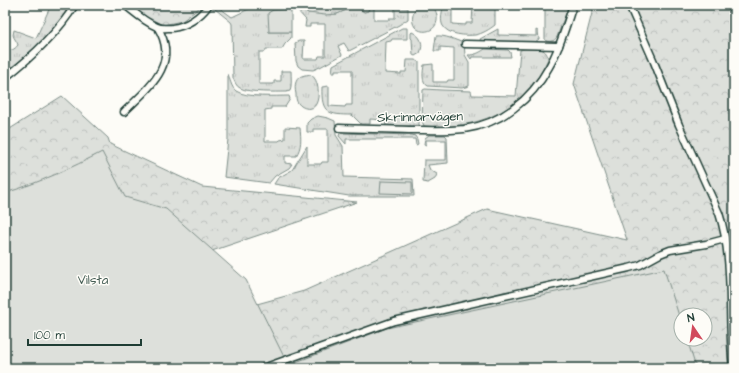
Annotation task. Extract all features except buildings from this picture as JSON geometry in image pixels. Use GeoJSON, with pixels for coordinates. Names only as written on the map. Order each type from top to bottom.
{"type":"FeatureCollection","features":[{"type":"Feature","properties":{"kind":"street"},"geometry":{"type":"LineString","coordinates":[[5,78],[46,42],[62,24],[75,5]]}},
{"type":"Feature","properties":{"kind":"street"},"geometry":{"type":"LineString","coordinates":[[124,112],[154,82],[164,63],[165,54],[162,34],[158,28],[144,20],[125,5]]}},
{"type":"Feature","properties":{"kind":"street"},"geometry":{"type":"LineString","coordinates":[[158,28],[180,27],[192,22],[209,5]]}},
{"type":"Feature","properties":{"kind":"street","name":"Skrinnarvägen"},"geometry":{"type":"LineString","coordinates":[[339,128],[452,130],[465,129],[490,122],[503,116],[516,108],[529,96],[547,72],[559,46],[573,5]]}},
{"type":"Feature","properties":{"kind":"street"},"geometry":{"type":"LineString","coordinates":[[629,5],[679,125],[719,213],[724,228],[729,281],[733,368]]}},
{"type":"Feature","properties":{"kind":"street"},"geometry":{"type":"LineString","coordinates":[[465,44],[559,46]]}},
{"type":"Feature","properties":{"kind":"street"},"geometry":{"type":"LineString","coordinates":[[263,368],[394,321],[629,268],[640,265],[670,250],[725,239]]}},
{"type":"Feature","properties":{"kind":"green space"},"geometry":{"type":"Polygon","coordinates":[[[51,5],[69,5],[63,16],[47,36],[20,61],[10,68],[5,64],[5,58],[8,51],[13,50],[18,45],[13,35],[14,30],[36,38],[51,5]]]}},
{"type":"Feature","properties":{"kind":"green space"},"geometry":{"type":"Polygon","coordinates":[[[130,5],[200,5],[198,9],[182,21],[163,25],[137,12],[130,5]]]}},
{"type":"Feature","properties":{"kind":"green space"},"geometry":{"type":"Polygon","coordinates":[[[253,5],[293,5],[291,9],[273,10],[269,32],[291,32],[291,38],[282,49],[266,49],[265,52],[259,52],[259,84],[274,84],[274,81],[281,81],[281,71],[291,71],[290,91],[262,92],[244,90],[236,84],[233,78],[232,24],[215,9],[217,6],[232,17],[251,8],[253,5]]]}},
{"type":"Feature","properties":{"kind":"green space"},"geometry":{"type":"Polygon","coordinates":[[[297,5],[308,13],[337,14],[353,7],[359,8],[364,12],[368,11],[370,5],[374,5],[374,20],[389,20],[389,18],[395,18],[395,7],[408,8],[408,19],[349,51],[344,43],[338,46],[342,55],[320,67],[313,70],[302,69],[298,66],[296,61],[295,43],[304,41],[303,59],[318,59],[319,56],[325,56],[325,24],[310,24],[310,27],[305,27],[306,20],[296,9],[297,5]]]}},
{"type":"Feature","properties":{"kind":"green space"},"geometry":{"type":"Polygon","coordinates":[[[298,5],[370,5],[368,11],[364,12],[359,8],[353,7],[337,14],[325,15],[308,13],[298,5]]]}},
{"type":"Feature","properties":{"kind":"green space"},"geometry":{"type":"Polygon","coordinates":[[[419,5],[431,6],[436,13],[437,22],[430,30],[420,31],[413,24],[413,15],[415,9],[419,5]]]}},
{"type":"Feature","properties":{"kind":"green space"},"geometry":{"type":"Polygon","coordinates":[[[473,5],[495,5],[495,25],[488,30],[471,35],[453,33],[445,29],[441,19],[443,7],[452,7],[452,24],[466,25],[466,23],[472,23],[473,5]]]}},
{"type":"Feature","properties":{"kind":"green space"},"geometry":{"type":"Polygon","coordinates":[[[545,5],[569,5],[557,37],[551,41],[546,41],[545,39],[545,5]]]}},
{"type":"Feature","properties":{"kind":"green space"},"geometry":{"type":"Polygon","coordinates":[[[594,5],[731,5],[734,16],[734,368],[5,368],[5,132],[62,96],[108,138],[110,144],[202,187],[357,202],[188,259],[228,312],[304,291],[487,209],[627,240],[574,84],[594,5]]]}},
{"type":"Feature","properties":{"kind":"green space"},"geometry":{"type":"Polygon","coordinates":[[[291,9],[291,32],[269,32],[268,13],[273,10],[291,9]]]}},
{"type":"Feature","properties":{"kind":"green space"},"geometry":{"type":"Polygon","coordinates":[[[402,28],[407,28],[407,39],[392,39],[391,41],[386,42],[385,73],[401,74],[401,72],[406,72],[407,60],[415,60],[419,62],[419,126],[386,126],[385,120],[370,119],[370,124],[361,124],[352,115],[337,114],[328,111],[323,102],[322,87],[329,86],[329,106],[345,107],[346,105],[352,105],[352,70],[335,70],[335,73],[332,73],[333,65],[402,28]]]}},
{"type":"Feature","properties":{"kind":"green space"},"geometry":{"type":"Polygon","coordinates":[[[498,29],[498,35],[536,36],[536,30],[538,31],[539,39],[535,42],[481,41],[480,39],[498,29]]]}},
{"type":"Feature","properties":{"kind":"green space"},"geometry":{"type":"Polygon","coordinates":[[[412,32],[420,38],[422,43],[420,53],[415,56],[413,55],[411,38],[412,32]]]}},
{"type":"Feature","properties":{"kind":"green space"},"geometry":{"type":"Polygon","coordinates":[[[436,36],[446,37],[464,43],[465,55],[469,62],[469,86],[462,88],[428,86],[424,82],[424,65],[433,64],[433,82],[447,82],[448,80],[454,80],[454,48],[440,47],[440,51],[434,51],[436,36]]]}},
{"type":"Feature","properties":{"kind":"green space"},"geometry":{"type":"Polygon","coordinates":[[[485,49],[508,50],[511,57],[472,57],[471,59],[468,55],[477,54],[485,49]]]}},
{"type":"Feature","properties":{"kind":"green space"},"geometry":{"type":"Polygon","coordinates":[[[520,50],[543,50],[548,59],[536,81],[514,104],[501,112],[471,123],[456,126],[424,126],[422,121],[423,90],[425,89],[471,91],[472,95],[516,96],[520,50]]]}},
{"type":"Feature","properties":{"kind":"green space"},"geometry":{"type":"Polygon","coordinates":[[[228,74],[233,87],[236,91],[241,93],[261,96],[289,96],[290,99],[285,107],[271,107],[271,109],[265,110],[265,141],[279,141],[285,139],[285,127],[300,128],[300,146],[296,156],[285,156],[285,163],[292,164],[289,168],[275,176],[269,183],[224,177],[228,139],[228,74]]]}},
{"type":"Feature","properties":{"kind":"green space"},"geometry":{"type":"Polygon","coordinates":[[[305,75],[314,77],[318,88],[317,101],[315,106],[312,108],[302,107],[296,99],[296,82],[299,78],[305,75]]]}},
{"type":"Feature","properties":{"kind":"green space"},"geometry":{"type":"Polygon","coordinates":[[[318,116],[335,121],[336,135],[343,146],[344,177],[413,179],[414,196],[349,196],[274,184],[278,178],[292,170],[307,146],[307,164],[321,164],[322,162],[328,162],[328,129],[313,129],[313,132],[307,132],[307,123],[311,119],[318,116]]]}},
{"type":"Feature","properties":{"kind":"green space"},"geometry":{"type":"Polygon","coordinates":[[[340,133],[412,135],[417,139],[418,144],[416,145],[415,139],[346,139],[346,144],[339,136],[340,133]]]}},
{"type":"Feature","properties":{"kind":"green space"},"geometry":{"type":"Polygon","coordinates":[[[429,135],[445,135],[447,137],[448,163],[428,165],[430,170],[437,174],[435,179],[428,183],[423,182],[424,160],[446,160],[446,140],[426,140],[426,145],[424,144],[425,138],[429,135]]]}},
{"type":"Feature","properties":{"kind":"green space","name":"Vilsta"},"geometry":{"type":"Polygon","coordinates":[[[102,152],[125,197],[166,209],[246,280],[288,365],[387,328],[664,269],[676,307],[673,307],[673,347],[689,347],[696,368],[5,368],[5,193],[30,185],[79,164],[102,152]]]}},
{"type":"Feature","properties":{"kind":"green space"},"geometry":{"type":"Polygon","coordinates":[[[381,181],[412,182],[412,194],[380,193],[381,181]]]}}]}
